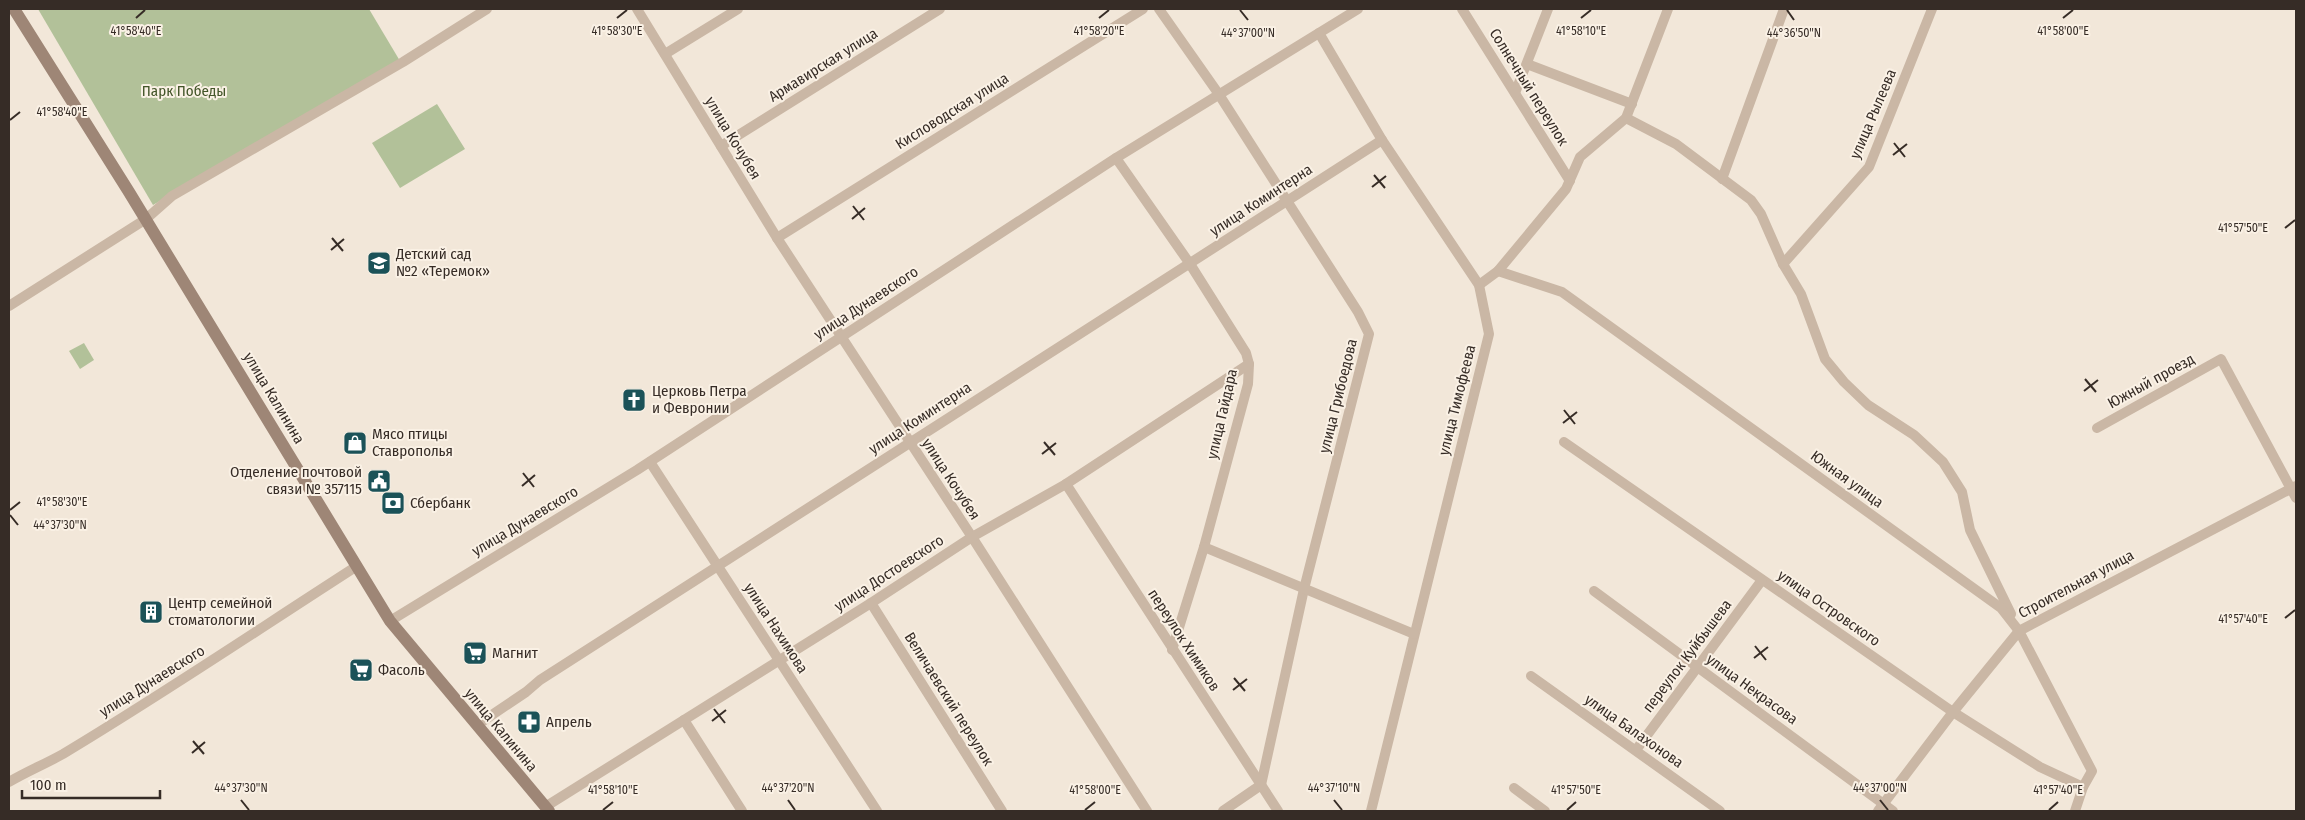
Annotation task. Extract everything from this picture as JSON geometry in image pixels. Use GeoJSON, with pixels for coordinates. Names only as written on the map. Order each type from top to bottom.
{"type":"FeatureCollection","features":[{"type":"Feature","properties":{"kind":"main road","name":"улица Калинина"},"geometry":{"type":"LineString","coordinates":[[14,9],[146,219],[390,621],[547,809]]}},
{"type":"Feature","properties":{"kind":"street"},"geometry":{"type":"LineString","coordinates":[[9,306],[146,219],[172,196],[411,57],[487,9]]}},
{"type":"Feature","properties":{"kind":"street","name":"улица Кочубея"},"geometry":{"type":"LineString","coordinates":[[637,9],[840,338],[972,537],[1146,811]]}},
{"type":"Feature","properties":{"kind":"street"},"geometry":{"type":"LineString","coordinates":[[664,54],[738,9]]}},
{"type":"Feature","properties":{"kind":"street","name":"Армавирская улица"},"geometry":{"type":"LineString","coordinates":[[721,146],[940,9]]}},
{"type":"Feature","properties":{"kind":"street","name":"Кисловодская улица"},"geometry":{"type":"LineString","coordinates":[[777,238],[1143,9]]}},
{"type":"Feature","properties":{"kind":"street","name":"улица Грибоедова"},"geometry":{"type":"LineString","coordinates":[[1159,9],[1218,93],[1358,312],[1369,334],[1304,588],[1261,785]]}},
{"type":"Feature","properties":{"kind":"street","name":"улица Дунаевского"},"geometry":{"type":"LineString","coordinates":[[390,621],[650,462],[1116,158],[1218,93],[1358,9]]}},
{"type":"Feature","properties":{"kind":"street","name":"Солнечный переулок"},"geometry":{"type":"LineString","coordinates":[[1462,9],[1570,181]]}},
{"type":"Feature","properties":{"kind":"street"},"geometry":{"type":"LineString","coordinates":[[1515,93],[1548,9]]}},
{"type":"Feature","properties":{"kind":"street"},"geometry":{"type":"LineString","coordinates":[[1479,285],[1498,272],[1566,189],[1580,157],[1626,118],[1668,9]]}},
{"type":"Feature","properties":{"kind":"street"},"geometry":{"type":"LineString","coordinates":[[1722,179],[1784,9]]}},
{"type":"Feature","properties":{"kind":"street","name":"улица Рылеева"},"geometry":{"type":"LineString","coordinates":[[1783,264],[1869,167],[1932,9]]}},
{"type":"Feature","properties":{"kind":"street","name":"улица Тимофеева"},"geometry":{"type":"LineString","coordinates":[[1319,33],[1382,140],[1479,285],[1489,334],[1371,811]]}},
{"type":"Feature","properties":{"kind":"street"},"geometry":{"type":"LineString","coordinates":[[1527,64],[1632,104]]}},
{"type":"Feature","properties":{"kind":"street"},"geometry":{"type":"LineString","coordinates":[[1626,118],[1676,144],[1751,200],[1761,214],[1783,264],[1801,294],[1825,359],[1868,405],[1914,435],[1943,462],[1962,492],[1970,530],[2019,631]]}},
{"type":"Feature","properties":{"kind":"street","name":"улица Коминтерна"},"geometry":{"type":"LineString","coordinates":[[477,725],[526,692],[540,680],[1190,264],[1285,200],[1382,140]]}},
{"type":"Feature","properties":{"kind":"street","name":"улица Гайдара"},"geometry":{"type":"LineString","coordinates":[[1116,158],[1190,264],[1246,353],[1249,364],[1248,384],[1204,547],[1172,650]]}},
{"type":"Feature","properties":{"kind":"street","name":"Южная улица"},"geometry":{"type":"LineString","coordinates":[[1498,272],[1562,292],[2001,608],[2019,631],[2092,771],[2083,787]]}},
{"type":"Feature","properties":{"kind":"street","name":"Южный проезд"},"geometry":{"type":"LineString","coordinates":[[2096,428],[2221,359],[2294,487]]}},
{"type":"Feature","properties":{"kind":"street","name":"улица Достоевского"},"geometry":{"type":"LineString","coordinates":[[547,809],[972,537],[1066,484],[1249,364]]}},
{"type":"Feature","properties":{"kind":"street","name":"улица Островского"},"geometry":{"type":"LineString","coordinates":[[1564,442],[1953,712],[2040,767],[2083,787]]}},
{"type":"Feature","properties":{"kind":"street","name":"улица Нахимова"},"geometry":{"type":"LineString","coordinates":[[650,462],[877,811]]}},
{"type":"Feature","properties":{"kind":"street","name":"переулок Химиков"},"geometry":{"type":"LineString","coordinates":[[1066,484],[1278,811]]}},
{"type":"Feature","properties":{"kind":"street"},"geometry":{"type":"LineString","coordinates":[[2294,487],[2296,498]]}},
{"type":"Feature","properties":{"kind":"street","name":"Строительная улица"},"geometry":{"type":"LineString","coordinates":[[1880,808],[1953,712],[2019,631],[2294,487]]}},
{"type":"Feature","properties":{"kind":"street"},"geometry":{"type":"LineString","coordinates":[[1204,547],[1414,634]]}},
{"type":"Feature","properties":{"kind":"street","name":"улица Дунаевского"},"geometry":{"type":"LineString","coordinates":[[9,782],[61,755],[210,664],[246,636],[357,566]]}},
{"type":"Feature","properties":{"kind":"street","name":"переулок Куйбышева"},"geometry":{"type":"LineString","coordinates":[[1636,750],[1762,580]]}},
{"type":"Feature","properties":{"kind":"street","name":"улица Некрасова"},"geometry":{"type":"LineString","coordinates":[[1594,591],[1697,667],[1880,808],[1893,811]]}},
{"type":"Feature","properties":{"kind":"street","name":"Величаевский переулок"},"geometry":{"type":"LineString","coordinates":[[871,603],[1002,811]]}},
{"type":"Feature","properties":{"kind":"street","name":"улица Балахонова"},"geometry":{"type":"LineString","coordinates":[[1530,676],[1720,811]]}},
{"type":"Feature","properties":{"kind":"street"},"geometry":{"type":"LineString","coordinates":[[684,720],[742,811]]}},
{"type":"Feature","properties":{"kind":"street"},"geometry":{"type":"LineString","coordinates":[[1223,811],[1261,785]]}},
{"type":"Feature","properties":{"kind":"street"},"geometry":{"type":"LineString","coordinates":[[2074,811],[2083,787]]}},
{"type":"Feature","properties":{"kind":"street"},"geometry":{"type":"LineString","coordinates":[[1514,788],[1545,811]]}},
{"type":"Feature","properties":{"kind":"green space","name":"Парк Победы"},"geometry":{"type":"Polygon","coordinates":[[[38,9],[369,9],[400,61],[153,205],[38,9]]]}},
{"type":"Feature","properties":{"kind":"green space"},"geometry":{"type":"Polygon","coordinates":[[[437,104],[465,149],[400,188],[372,143],[437,104]]]}},
{"type":"Feature","properties":{"kind":"green space"},"geometry":{"type":"Polygon","coordinates":[[[84,343],[94,360],[80,369],[69,351],[84,343]]]}},
{"type":"Feature","properties":{"kind":"place","name":"Детский сад №2 «Теремок»"},"geometry":{"type":"Point","coordinates":[379,263]}},
{"type":"Feature","properties":{"kind":"place","name":"Церковь Петра и Февронии"},"geometry":{"type":"Point","coordinates":[634,400]}},
{"type":"Feature","properties":{"kind":"place","name":"Мясо птицы Ставрополья"},"geometry":{"type":"Point","coordinates":[355,443]}},
{"type":"Feature","properties":{"kind":"place","name":"Отделение почтовой связи № 357115"},"geometry":{"type":"Point","coordinates":[379,481]}},
{"type":"Feature","properties":{"kind":"place","name":"Сбербанк"},"geometry":{"type":"Point","coordinates":[393,503]}},
{"type":"Feature","properties":{"kind":"place","name":"Центр cемейной cтоматологии"},"geometry":{"type":"Point","coordinates":[151,612]}},
{"type":"Feature","properties":{"kind":"place","name":"Магнит"},"geometry":{"type":"Point","coordinates":[475,653]}},
{"type":"Feature","properties":{"kind":"place","name":"Фасоль"},"geometry":{"type":"Point","coordinates":[361,670]}},
{"type":"Feature","properties":{"kind":"place","name":"Апрель"},"geometry":{"type":"Point","coordinates":[529,722]}}]}
